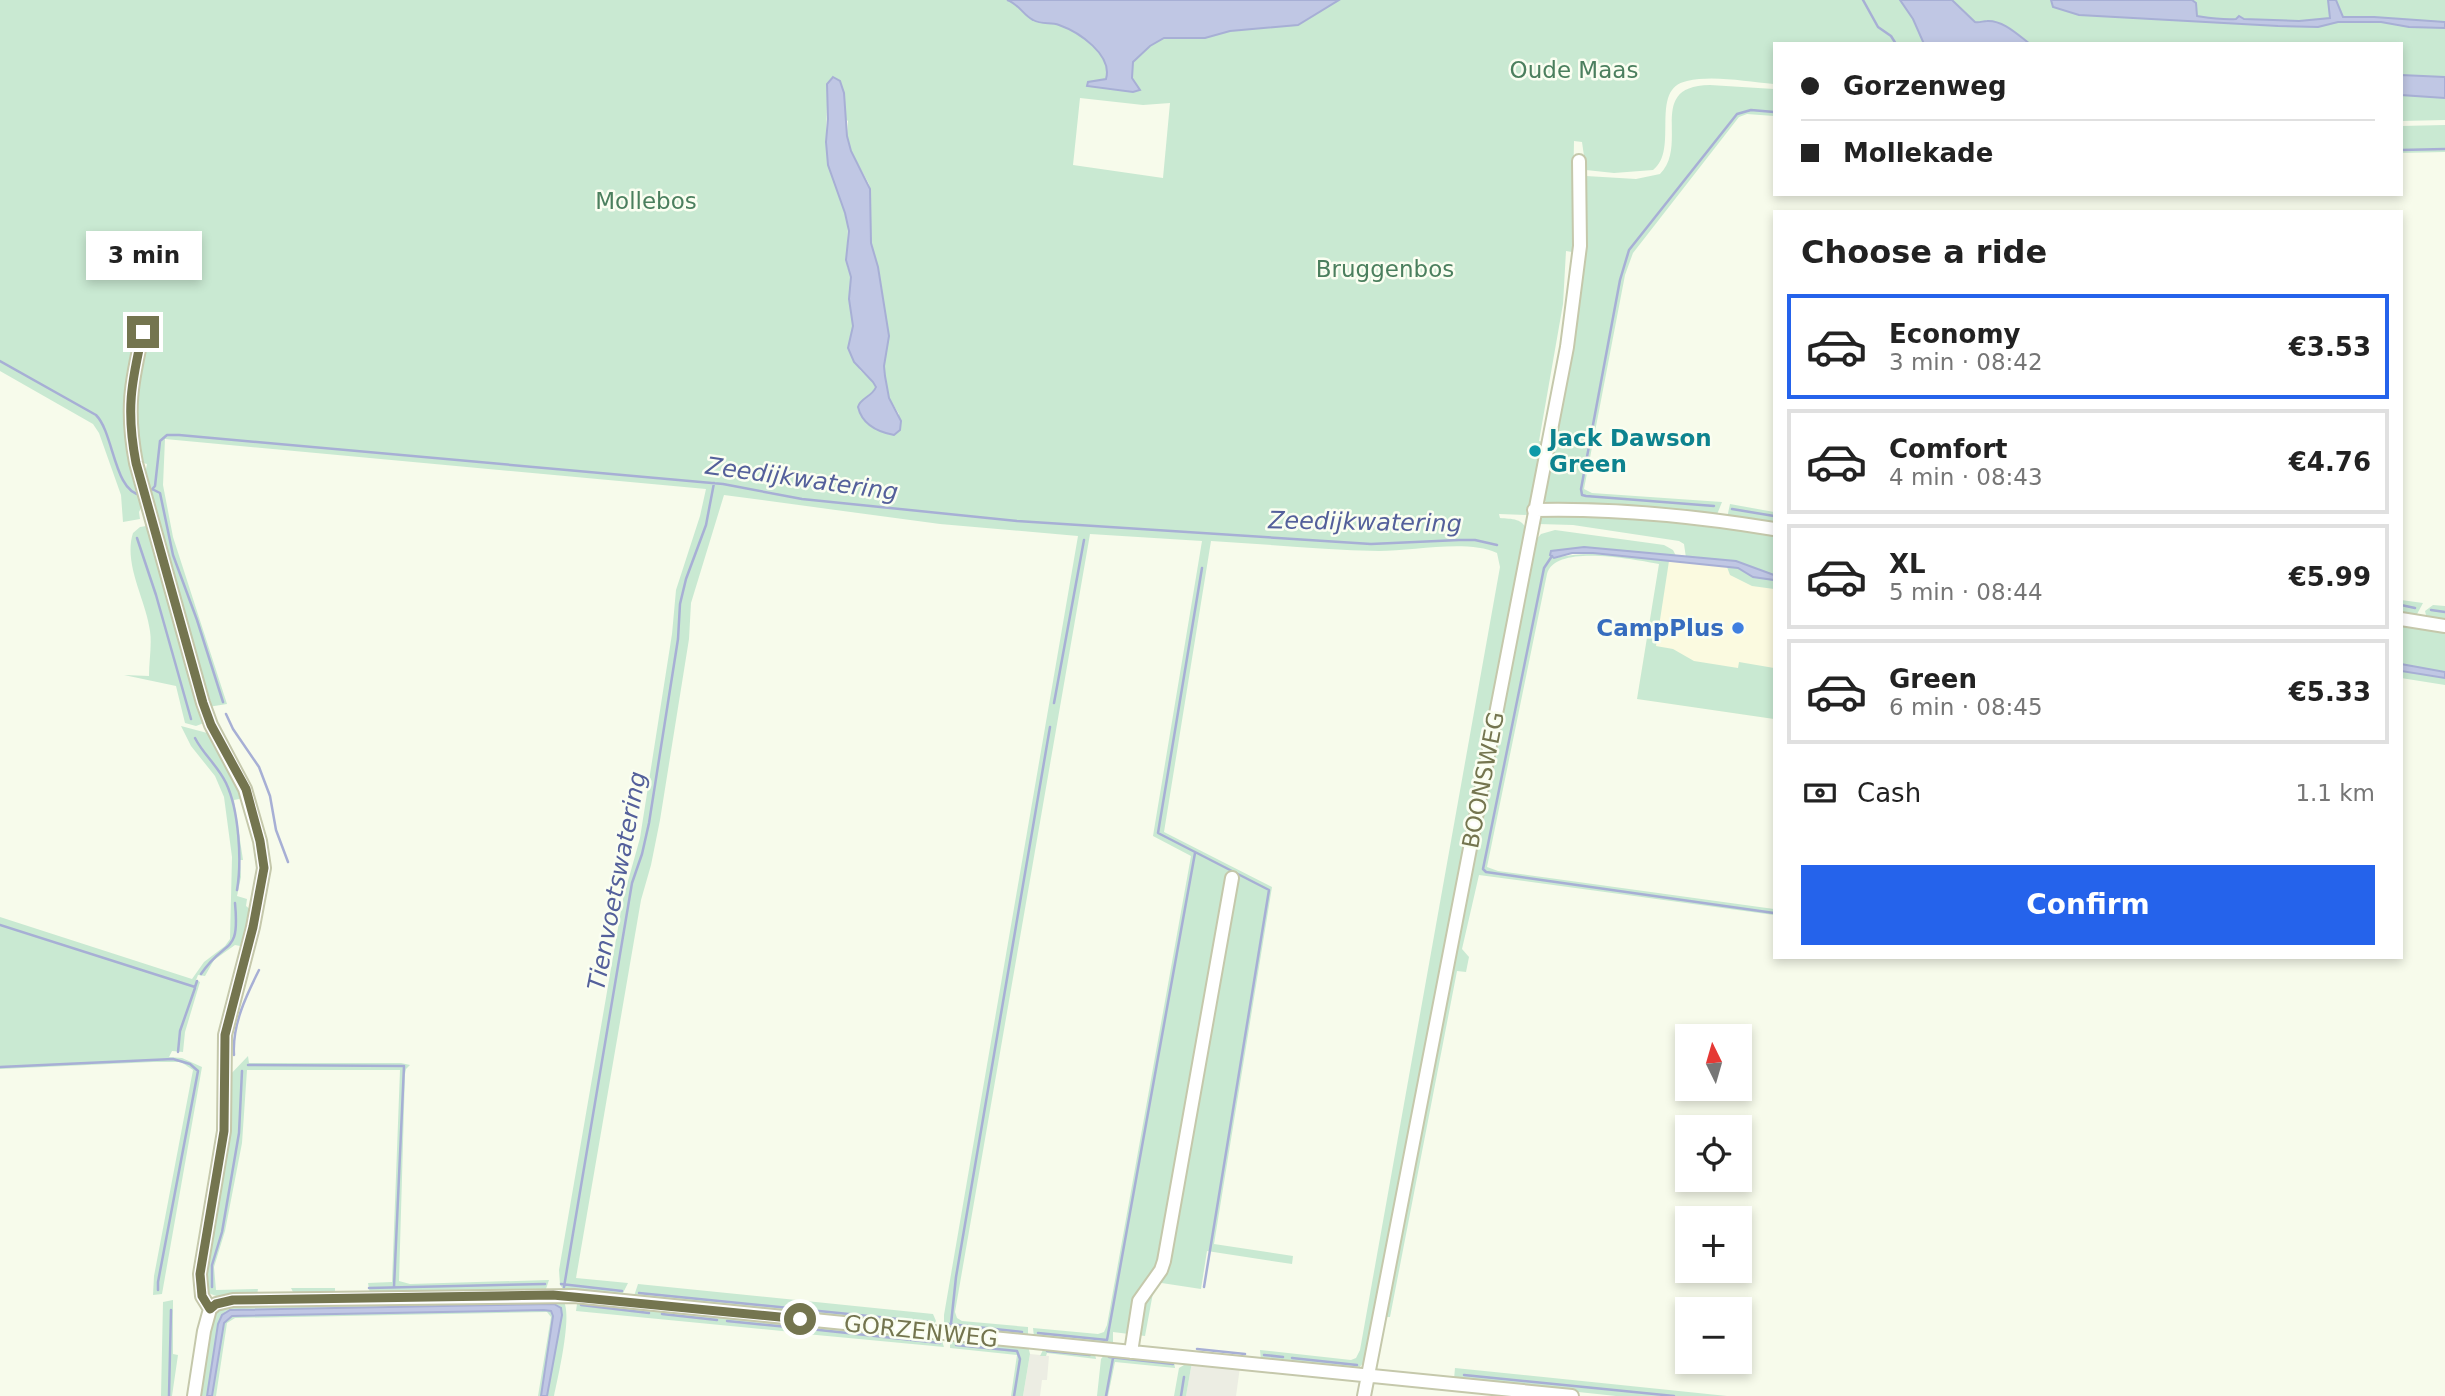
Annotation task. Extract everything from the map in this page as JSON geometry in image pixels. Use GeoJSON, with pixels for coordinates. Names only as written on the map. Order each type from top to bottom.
{"type":"FeatureCollection","features":[{"type":"Feature","properties":{"kind":"street","name":"BOONSWEG"},"geometry":{"type":"LineString","coordinates":[[1364,1396],[1534,510],[1559,393],[1575,300],[1581,230],[1579,161]]}},
{"type":"Feature","properties":{"kind":"street"},"geometry":{"type":"LineString","coordinates":[[143,332],[130,399],[130,425],[136,463],[203,703],[211,725],[246,789],[264,868],[253,927],[225,1035],[224,1131],[200,1274],[202,1296],[210,1309],[194,1396]]}},
{"type":"Feature","properties":{"kind":"street"},"geometry":{"type":"LineString","coordinates":[[1534,510],[1632,512],[1722,520],[1773,529]]}},
{"type":"Feature","properties":{"kind":"street"},"geometry":{"type":"LineString","coordinates":[[2403,619],[2445,626]]}},
{"type":"Feature","properties":{"kind":"street"},"geometry":{"type":"LineString","coordinates":[[1131,1352],[1139,1301],[1161,1270],[1164,1261],[1232,878]]}},
{"type":"Feature","properties":{"kind":"street","name":"GORZENWEG"},"geometry":{"type":"LineString","coordinates":[[210,1309],[216,1304],[233,1300],[553,1295],[1572,1396]]}},
{"type":"Feature","properties":{"kind":"shaded area"},"geometry":{"type":"Polygon","coordinates":[[[1660,560],[1738,568],[1753,577],[1773,580],[1773,719],[1637,699],[1660,560]]]}},
{"type":"Feature","properties":{"kind":"shaded area"},"geometry":{"type":"Polygon","coordinates":[[[1030,1354],[1049,1356],[1047,1380],[1042,1380],[1040,1396],[1023,1396],[1030,1354]]]}},
{"type":"Feature","properties":{"kind":"shaded area"},"geometry":{"type":"Polygon","coordinates":[[[1192,1362],[1240,1367],[1236,1396],[1186,1396],[1192,1362]]]}},
{"type":"Feature","properties":{"kind":"green space"},"geometry":{"type":"Polygon","coordinates":[[[0,0],[2445,0],[2445,120],[2403,121],[2403,42],[1773,42],[1773,84],[1708,79],[1687,81],[1675,86],[1666,107],[1661,161],[1653,170],[1614,173],[1586,170],[1582,142],[1574,141],[1572,252],[1566,251],[1563,304],[1539,441],[1543,442],[1528,515],[1499,514],[1500,518],[1513,519],[1523,524],[1526,532],[1366,1360],[1357,1370],[1261,1360],[1260,1350],[1351,1360],[1356,1358],[1360,1350],[1500,567],[1497,553],[1456,546],[1379,551],[1211,541],[1164,832],[1272,887],[1214,1244],[1293,1256],[1292,1264],[1207,1251],[1201,1289],[1155,1282],[1145,1336],[1113,1332],[1113,1346],[1034,1337],[1033,1328],[1098,1334],[1104,1332],[1107,1325],[1191,856],[1153,836],[1202,541],[1090,534],[955,1312],[957,1318],[962,1321],[1028,1327],[1028,1334],[944,1328],[944,1315],[1078,536],[940,524],[724,495],[691,603],[689,639],[660,820],[641,900],[576,1278],[628,1283],[622,1295],[565,1291],[560,1285],[559,1270],[623,899],[640,838],[672,634],[676,590],[706,489],[165,439],[163,485],[173,537],[227,704],[208,707],[144,479],[147,464],[143,463],[142,469],[127,387],[135,466],[130,469],[138,482],[143,504],[139,512],[140,519],[123,522],[121,495],[99,433],[93,424],[0,371],[0,0]],[[1080,98],[1073,165],[1163,178],[1170,103],[1143,105],[1080,98]],[[827,105],[828,165],[848,223],[847,266],[851,277],[849,299],[853,326],[849,343],[860,370],[876,388],[868,398],[873,427],[894,435],[899,414],[889,398],[885,376],[889,336],[878,267],[871,243],[871,194],[869,184],[851,151],[847,136],[848,121],[827,105]]]}},
{"type":"Feature","properties":{"kind":"green space"},"geometry":{"type":"Polygon","coordinates":[[[1710,85],[1773,89],[1773,116],[1747,114],[1739,117],[1633,253],[1625,275],[1584,489],[1592,493],[1722,502],[1716,517],[1549,504],[1542,499],[1579,301],[1585,254],[1586,176],[1636,179],[1660,174],[1668,162],[1671,148],[1674,106],[1679,95],[1690,88],[1710,85]]]}},
{"type":"Feature","properties":{"kind":"green space"},"geometry":{"type":"Polygon","coordinates":[[[2445,125],[2445,152],[2403,153],[2403,126],[2445,125]]]}},
{"type":"Feature","properties":{"kind":"green space"},"geometry":{"type":"Polygon","coordinates":[[[1730,504],[1773,512],[1773,527],[1727,518],[1730,504]]]}},
{"type":"Feature","properties":{"kind":"green space"},"geometry":{"type":"Polygon","coordinates":[[[1593,513],[1773,532],[1773,575],[1736,561],[1686,558],[1684,544],[1679,541],[1573,525],[1538,524],[1539,518],[1593,513]]]}},
{"type":"Feature","properties":{"kind":"green space"},"geometry":{"type":"Polygon","coordinates":[[[146,526],[204,723],[196,726],[185,723],[176,686],[124,675],[149,676],[150,631],[131,557],[133,533],[146,526]]]}},
{"type":"Feature","properties":{"kind":"green space"},"geometry":{"type":"Polygon","coordinates":[[[1555,530],[1664,545],[1673,550],[1676,556],[1584,547],[1551,551],[1554,558],[1597,554],[1669,561],[1656,646],[1673,649],[1694,661],[1738,668],[1739,662],[1773,668],[1773,719],[1637,699],[1659,564],[1580,556],[1553,565],[1547,574],[1487,867],[1498,871],[1773,909],[1773,915],[1479,875],[1462,949],[1469,957],[1466,972],[1457,971],[1390,1317],[1384,1317],[1535,541],[1541,534],[1555,530]]]}},
{"type":"Feature","properties":{"kind":"green space"},"geometry":{"type":"Polygon","coordinates":[[[1727,567],[1738,568],[1753,577],[1773,580],[1773,589],[1752,586],[1730,575],[1727,567]]]}},
{"type":"Feature","properties":{"kind":"green space"},"geometry":{"type":"Polygon","coordinates":[[[2403,600],[2423,603],[2416,616],[2403,615],[2403,600]]]}},
{"type":"Feature","properties":{"kind":"green space"},"geometry":{"type":"Polygon","coordinates":[[[2433,605],[2445,606],[2445,622],[2426,615],[2425,611],[2433,605]]]}},
{"type":"Feature","properties":{"kind":"green space"},"geometry":{"type":"Polygon","coordinates":[[[2403,622],[2445,629],[2445,672],[2403,664],[2403,622]]]}},
{"type":"Feature","properties":{"kind":"green space"},"geometry":{"type":"Polygon","coordinates":[[[2403,671],[2445,678],[2445,685],[2403,678],[2403,671]]]}},
{"type":"Feature","properties":{"kind":"green space"},"geometry":{"type":"Polygon","coordinates":[[[181,726],[211,734],[244,798],[234,800],[243,860],[240,860],[241,877],[237,896],[247,899],[246,906],[251,910],[245,947],[235,945],[214,960],[205,976],[198,975],[196,980],[200,982],[185,1032],[183,1052],[172,1051],[169,1057],[182,1058],[202,1067],[162,1294],[153,1295],[154,1276],[193,1070],[181,1062],[0,1069],[0,917],[192,979],[204,962],[225,946],[230,939],[232,857],[224,797],[215,776],[191,746],[181,726]]]}},
{"type":"Feature","properties":{"kind":"green space"},"geometry":{"type":"Polygon","coordinates":[[[248,1056],[249,1063],[410,1065],[405,1074],[399,1281],[410,1284],[549,1280],[546,1289],[370,1294],[368,1283],[392,1282],[400,1070],[247,1070],[242,1143],[225,1231],[214,1267],[216,1290],[258,1289],[257,1295],[219,1297],[208,1293],[204,1283],[228,1077],[248,1056]]]}},
{"type":"Feature","properties":{"kind":"green space"},"geometry":{"type":"Polygon","coordinates":[[[638,1284],[933,1314],[936,1321],[932,1327],[634,1296],[638,1284]]]}},
{"type":"Feature","properties":{"kind":"green space"},"geometry":{"type":"Polygon","coordinates":[[[291,1288],[335,1288],[335,1293],[294,1294],[291,1288]]]}},
{"type":"Feature","properties":{"kind":"green space"},"geometry":{"type":"Polygon","coordinates":[[[173,1300],[173,1354],[178,1355],[172,1396],[161,1396],[163,1302],[173,1300]]]}},
{"type":"Feature","properties":{"kind":"green space"},"geometry":{"type":"Polygon","coordinates":[[[564,1302],[565,1333],[554,1396],[547,1396],[562,1311],[554,1304],[226,1311],[218,1324],[207,1396],[198,1396],[209,1323],[225,1306],[564,1302]]]}},
{"type":"Feature","properties":{"kind":"green space"},"geometry":{"type":"Polygon","coordinates":[[[581,1302],[801,1324],[802,1333],[576,1311],[577,1304],[581,1302]]]}},
{"type":"Feature","properties":{"kind":"green space"},"geometry":{"type":"Polygon","coordinates":[[[551,1311],[553,1316],[541,1396],[538,1396],[551,1317],[547,1312],[235,1318],[227,1323],[216,1396],[212,1396],[224,1323],[232,1316],[551,1311]]]}},
{"type":"Feature","properties":{"kind":"green space"},"geometry":{"type":"Polygon","coordinates":[[[809,1325],[941,1338],[944,1347],[806,1334],[809,1325]]]}},
{"type":"Feature","properties":{"kind":"green space"},"geometry":{"type":"Polygon","coordinates":[[[953,1339],[1028,1346],[1030,1354],[1023,1396],[1011,1396],[1017,1355],[950,1348],[953,1339]]]}},
{"type":"Feature","properties":{"kind":"green space"},"geometry":{"type":"Polygon","coordinates":[[[1044,1348],[1095,1354],[1096,1359],[1047,1353],[1046,1356],[1040,1356],[1044,1348]]]}},
{"type":"Feature","properties":{"kind":"green space"},"geometry":{"type":"Polygon","coordinates":[[[1105,1354],[1174,1362],[1175,1368],[1115,1362],[1108,1396],[1097,1396],[1101,1359],[1105,1354]]]}},
{"type":"Feature","properties":{"kind":"green space"},"geometry":{"type":"Polygon","coordinates":[[[1192,1362],[1186,1396],[1174,1396],[1179,1368],[1192,1362]]]}},
{"type":"Feature","properties":{"kind":"green space"},"geometry":{"type":"Polygon","coordinates":[[[1455,1368],[1727,1396],[1616,1396],[1454,1379],[1455,1368]]]}},
{"type":"Feature","properties":{"kind":"water"},"geometry":{"type":"Polygon","coordinates":[[[1007,0],[1339,0],[1298,25],[1230,31],[1205,38],[1164,38],[1150,46],[1133,62],[1132,78],[1140,90],[1133,92],[1087,86],[1088,82],[1106,79],[1104,61],[1093,46],[1067,28],[1033,20],[1007,0]]]}},
{"type":"Feature","properties":{"kind":"water"},"geometry":{"type":"Polygon","coordinates":[[[1900,0],[1952,0],[1975,22],[1999,23],[2027,42],[1923,42],[1913,19],[1900,0]]]}},
{"type":"Feature","properties":{"kind":"water"},"geometry":{"type":"Polygon","coordinates":[[[2051,0],[2192,0],[2196,3],[2197,16],[2299,21],[2330,18],[2328,0],[2336,0],[2343,17],[2445,22],[2445,28],[2409,27],[2381,22],[2338,22],[2318,27],[2278,26],[2079,15],[2053,7],[2051,0]]]}},
{"type":"Feature","properties":{"kind":"water"},"geometry":{"type":"Polygon","coordinates":[[[2403,75],[2445,77],[2445,98],[2403,95],[2403,75]]]}},
{"type":"Feature","properties":{"kind":"water"},"geometry":{"type":"Polygon","coordinates":[[[833,77],[840,81],[844,93],[847,136],[851,151],[870,189],[871,243],[878,267],[889,336],[885,376],[889,398],[901,421],[900,430],[894,435],[872,426],[863,418],[858,407],[876,387],[854,362],[848,348],[853,326],[849,299],[851,277],[846,260],[849,231],[828,165],[826,142],[827,84],[833,77]]]}},
{"type":"Feature","properties":{"kind":"water"},"geometry":{"type":"Polygon","coordinates":[[[1584,547],[1736,561],[1773,575],[1773,580],[1753,577],[1738,568],[1593,553],[1572,553],[1554,558],[1550,555],[1551,551],[1584,547]]]}},
{"type":"Feature","properties":{"kind":"water"},"geometry":{"type":"Polygon","coordinates":[[[2403,664],[2445,672],[2445,678],[2403,671],[2403,664]]]}},
{"type":"Feature","properties":{"kind":"water"},"geometry":{"type":"Polygon","coordinates":[[[554,1304],[561,1308],[562,1315],[547,1396],[541,1396],[553,1316],[551,1311],[544,1310],[232,1316],[224,1323],[212,1396],[207,1396],[218,1324],[222,1315],[230,1310],[554,1304]]]}},
{"type":"Feature","properties":{"kind":"waterway"},"geometry":{"type":"LineString","coordinates":[[1863,0],[1878,27],[1895,42]]}},
{"type":"Feature","properties":{"kind":"waterway"},"geometry":{"type":"LineString","coordinates":[[1714,506],[1586,496],[1582,495],[1581,489],[1620,280],[1629,250],[1737,114],[1751,110],[1773,112]]}},
{"type":"Feature","properties":{"kind":"waterway"},"geometry":{"type":"LineString","coordinates":[[2403,150],[2445,149]]}},
{"type":"Feature","properties":{"kind":"waterway","name":"Zeedijkwatering"},"geometry":{"type":"LineString","coordinates":[[0,361],[96,415],[102,423],[125,484],[141,495]]}},
{"type":"Feature","properties":{"kind":"waterway","name":"Zeedijkwatering"},"geometry":{"type":"LineString","coordinates":[[148,494],[155,486],[160,441],[167,435],[179,435],[723,484],[802,499],[1017,521],[1371,544],[1475,540],[1497,545]]}},
{"type":"Feature","properties":{"kind":"waterway","name":"Tienvoetswatering"},"geometry":{"type":"LineString","coordinates":[[564,1287],[632,883],[649,823],[678,639],[680,604],[686,579],[706,525],[714,483]]}},
{"type":"Feature","properties":{"kind":"waterway"},"geometry":{"type":"LineString","coordinates":[[154,490],[160,493],[173,555],[223,702]]}},
{"type":"Feature","properties":{"kind":"waterway"},"geometry":{"type":"LineString","coordinates":[[1732,509],[1773,516]]}},
{"type":"Feature","properties":{"kind":"waterway"},"geometry":{"type":"LineString","coordinates":[[137,538],[191,719]]}},
{"type":"Feature","properties":{"kind":"waterway"},"geometry":{"type":"LineString","coordinates":[[1054,703],[1084,540]]}},
{"type":"Feature","properties":{"kind":"waterway"},"geometry":{"type":"LineString","coordinates":[[1552,556],[1544,568],[1483,869],[1486,872],[1773,913]]}},
{"type":"Feature","properties":{"kind":"waterway"},"geometry":{"type":"LineString","coordinates":[[1202,568],[1158,833],[1269,890],[1204,1287]]}},
{"type":"Feature","properties":{"kind":"waterway"},"geometry":{"type":"LineString","coordinates":[[2403,605],[2415,608]]}},
{"type":"Feature","properties":{"kind":"waterway"},"geometry":{"type":"LineString","coordinates":[[2431,610],[2445,612]]}},
{"type":"Feature","properties":{"kind":"waterway"},"geometry":{"type":"LineString","coordinates":[[226,714],[259,767],[270,796],[276,830],[288,862]]}},
{"type":"Feature","properties":{"kind":"waterway"},"geometry":{"type":"LineString","coordinates":[[951,1324],[956,1277],[1050,727]]}},
{"type":"Feature","properties":{"kind":"waterway"},"geometry":{"type":"LineString","coordinates":[[195,738],[223,777],[234,807],[238,836],[237,890]]}},
{"type":"Feature","properties":{"kind":"waterway"},"geometry":{"type":"LineString","coordinates":[[1038,1333],[1107,1340],[1195,853]]}},
{"type":"Feature","properties":{"kind":"waterway"},"geometry":{"type":"LineString","coordinates":[[201,974],[233,939],[235,903]]}},
{"type":"Feature","properties":{"kind":"waterway"},"geometry":{"type":"LineString","coordinates":[[0,925],[195,987],[197,981]]}},
{"type":"Feature","properties":{"kind":"waterway"},"geometry":{"type":"LineString","coordinates":[[234,1055],[238,1022],[259,970]]}},
{"type":"Feature","properties":{"kind":"waterway"},"geometry":{"type":"LineString","coordinates":[[178,1052],[180,1031],[195,988]]}},
{"type":"Feature","properties":{"kind":"waterway"},"geometry":{"type":"LineString","coordinates":[[0,1067],[173,1059],[190,1064],[198,1071],[158,1290]]}},
{"type":"Feature","properties":{"kind":"waterway"},"geometry":{"type":"LineString","coordinates":[[248,1065],[404,1066],[394,1287]]}},
{"type":"Feature","properties":{"kind":"waterway"},"geometry":{"type":"LineString","coordinates":[[212,1287],[212,1265],[222,1232],[239,1133],[242,1071]]}},
{"type":"Feature","properties":{"kind":"waterway"},"geometry":{"type":"LineString","coordinates":[[369,1288],[545,1284]]}},
{"type":"Feature","properties":{"kind":"waterway"},"geometry":{"type":"LineString","coordinates":[[561,1284],[622,1291]]}},
{"type":"Feature","properties":{"kind":"waterway"},"geometry":{"type":"LineString","coordinates":[[639,1293],[928,1322]]}},
{"type":"Feature","properties":{"kind":"waterway"},"geometry":{"type":"LineString","coordinates":[[581,1305],[649,1313]]}},
{"type":"Feature","properties":{"kind":"waterway"},"geometry":{"type":"LineString","coordinates":[[169,1396],[171,1310]]}},
{"type":"Feature","properties":{"kind":"waterway"},"geometry":{"type":"LineString","coordinates":[[662,1314],[717,1320]]}},
{"type":"Feature","properties":{"kind":"waterway"},"geometry":{"type":"LineString","coordinates":[[727,1321],[798,1328]]}},
{"type":"Feature","properties":{"kind":"waterway"},"geometry":{"type":"LineString","coordinates":[[949,1324],[1022,1332]]}},
{"type":"Feature","properties":{"kind":"waterway"},"geometry":{"type":"LineString","coordinates":[[810,1329],[940,1343]]}},
{"type":"Feature","properties":{"kind":"waterway"},"geometry":{"type":"LineString","coordinates":[[956,1345],[1017,1351],[1020,1359],[1014,1396]]}},
{"type":"Feature","properties":{"kind":"waterway"},"geometry":{"type":"LineString","coordinates":[[1197,1349],[1245,1354]]}},
{"type":"Feature","properties":{"kind":"waterway"},"geometry":{"type":"LineString","coordinates":[[1047,1351],[1090,1355]]}},
{"type":"Feature","properties":{"kind":"waterway"},"geometry":{"type":"LineString","coordinates":[[1264,1355],[1283,1357]]}},
{"type":"Feature","properties":{"kind":"waterway"},"geometry":{"type":"LineString","coordinates":[[1109,1357],[1173,1364]]}},
{"type":"Feature","properties":{"kind":"waterway"},"geometry":{"type":"LineString","coordinates":[[1106,1396],[1113,1358]]}},
{"type":"Feature","properties":{"kind":"waterway"},"geometry":{"type":"LineString","coordinates":[[1292,1358],[1357,1365]]}},
{"type":"Feature","properties":{"kind":"waterway"},"geometry":{"type":"LineString","coordinates":[[1464,1375],[1674,1396]]}},
{"type":"Feature","properties":{"kind":"waterway"},"geometry":{"type":"LineString","coordinates":[[1181,1396],[1184,1377]]}},
{"type":"Feature","properties":{"kind":"place","name":"Jack Dawson Green"},"geometry":{"type":"Point","coordinates":[1535,451]}},
{"type":"Feature","properties":{"kind":"place","name":"CampPlus"},"geometry":{"type":"Point","coordinates":[1738,628]}},
{"type":"Feature","properties":{"kind":"route"},"geometry":{"type":"LineString","coordinates":[[143,332],[130,399],[130,425],[136,463],[203,703],[217,737],[246,789],[264,868],[253,927],[225,1035],[225,1124],[201,1266],[201,1291],[204,1301],[210,1309],[221,1302],[233,1300],[553,1295],[800,1319]]}},
{"type":"Feature","properties":{"kind":"park label","name":"Oude Maas"},"geometry":{"type":"Point","coordinates":[1574,70]}},
{"type":"Feature","properties":{"kind":"park label","name":"Mollebos"},"geometry":{"type":"Point","coordinates":[646,201]}},
{"type":"Feature","properties":{"kind":"park label","name":"Bruggenbos"},"geometry":{"type":"Point","coordinates":[1385,269]}}]}
